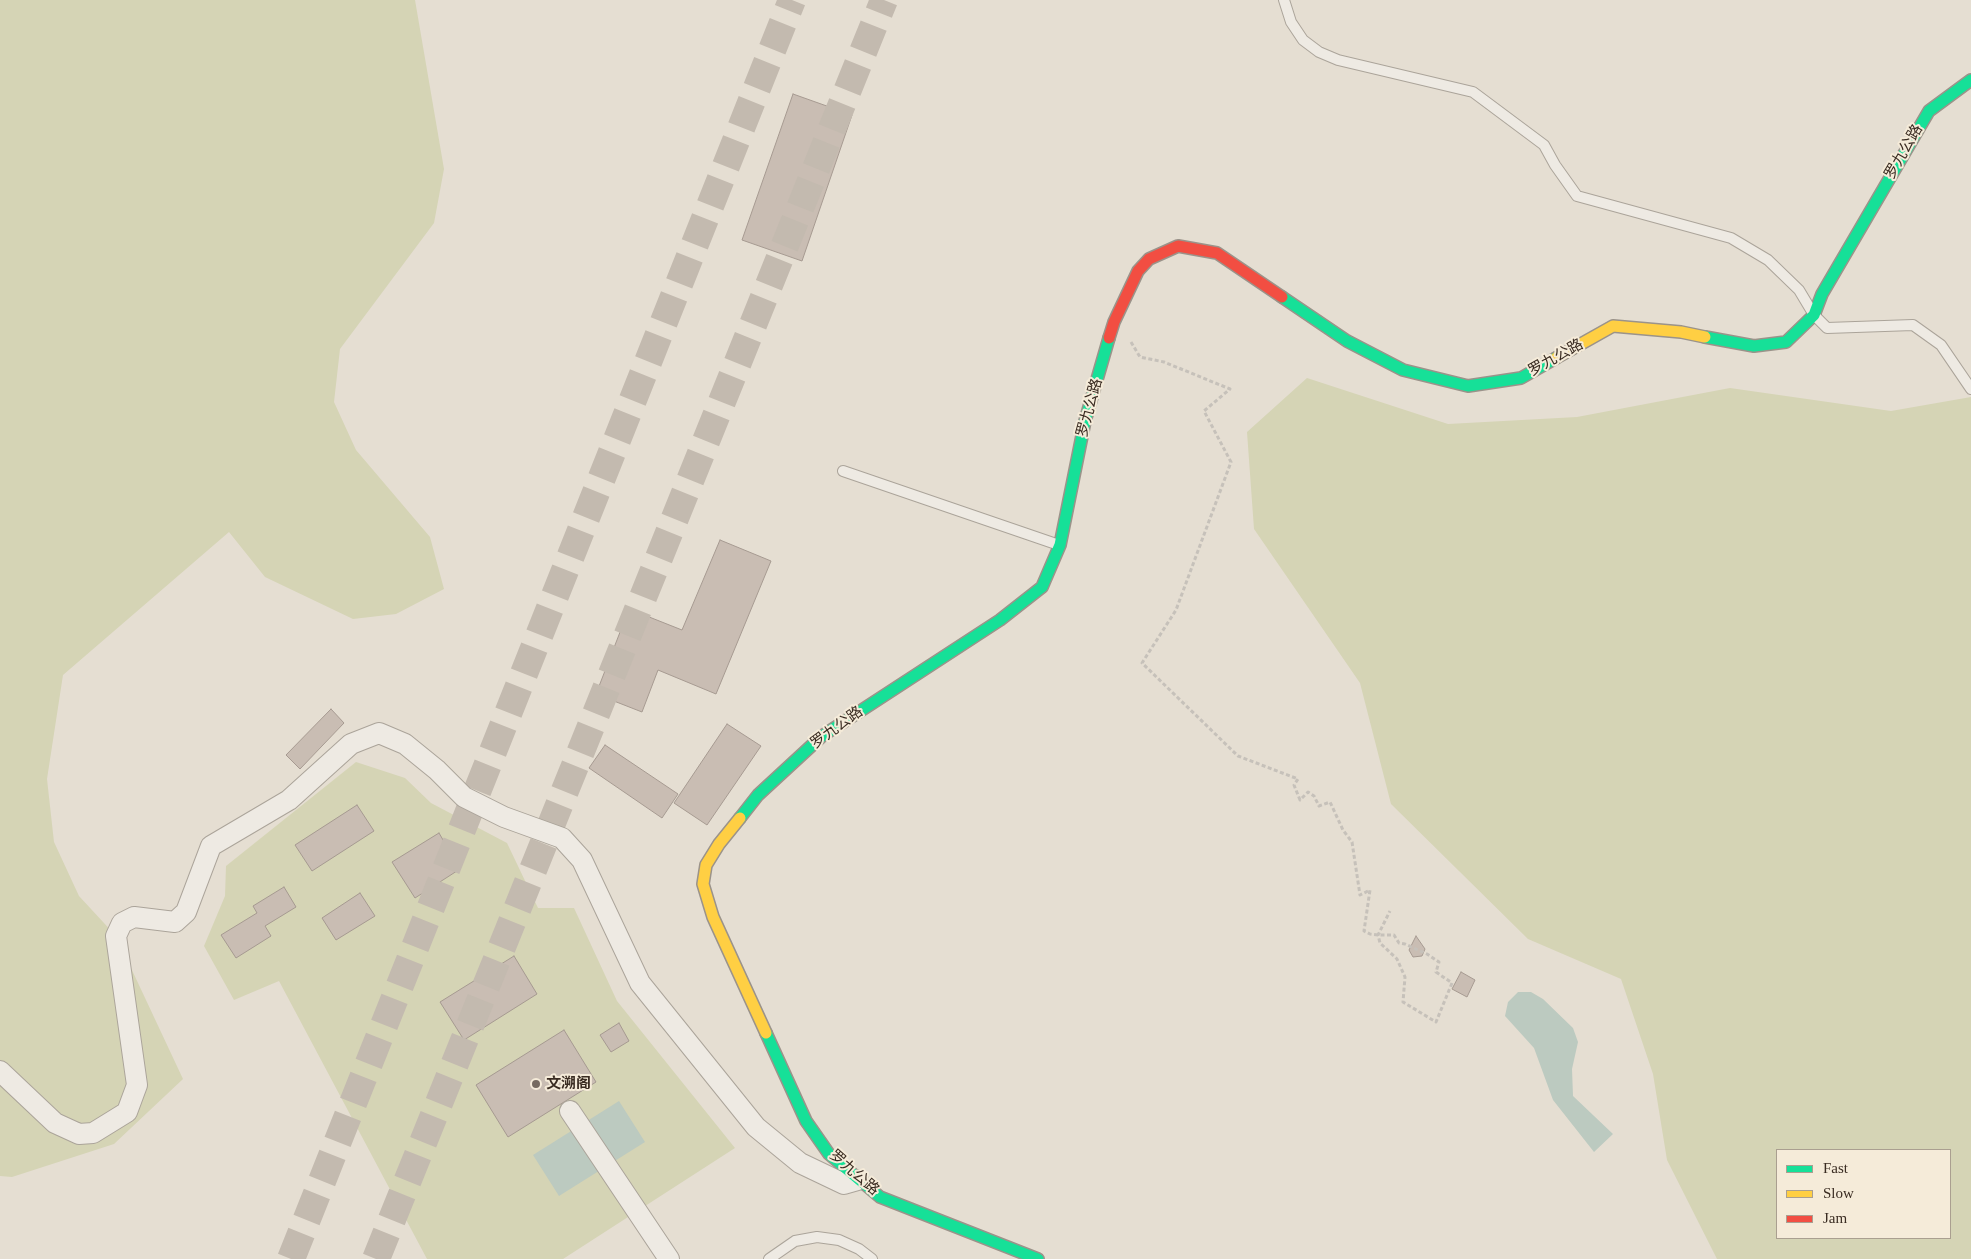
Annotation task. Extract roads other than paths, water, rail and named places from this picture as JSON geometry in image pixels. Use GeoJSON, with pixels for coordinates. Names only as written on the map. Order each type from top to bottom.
{"type":"FeatureCollection","features":[{"type":"Feature","properties":{"kind":"street","name":"罗九公路"},"geometry":{"type":"LineString","coordinates":[[1038,1259],[880,1197],[829,1154],[806,1121],[713,917],[704,884],[706,865],[719,844],[758,795],[822,736],[1000,620],[1042,587],[1060,545],[1086,421],[1114,322],[1138,271],[1149,259],[1178,246],[1217,253],[1348,342],[1403,370],[1468,386],[1521,378],[1614,326],[1681,332],[1754,346],[1786,342],[1814,315],[1822,294],[1928,111],[1971,80]]}},
{"type":"Feature","properties":{"kind":"street"},"geometry":{"type":"LineString","coordinates":[[0,1070],[55,1123],[79,1134],[93,1134],[127,1112],[137,1085],[116,936],[122,923],[134,917],[175,922],[186,912],[211,846],[289,800],[351,744],[379,733],[405,744],[437,770],[464,797],[504,817],[562,838],[582,860],[640,984],[756,1127],[800,1163],[844,1184],[858,1180]]}},
{"type":"Feature","properties":{"kind":"street"},"geometry":{"type":"LineString","coordinates":[[573,1115],[669,1259]]}},
{"type":"Feature","properties":{"kind":"lane"},"geometry":{"type":"LineString","coordinates":[[1284,0],[1291,22],[1303,40],[1319,52],[1338,60],[1473,92],[1544,145],[1554,165],[1577,196],[1731,238],[1768,260],[1799,290],[1814,315],[1827,328],[1913,325],[1941,345],[1971,389]]}},
{"type":"Feature","properties":{"kind":"lane"},"geometry":{"type":"LineString","coordinates":[[843,471],[1060,545]]}},
{"type":"Feature","properties":{"kind":"lane"},"geometry":{"type":"LineString","coordinates":[[769,1259],[796,1241],[817,1237],[839,1240],[858,1248],[872,1259]]}},
{"type":"Feature","properties":{"kind":"tunnel"},"geometry":{"type":"LineString","coordinates":[[291,1259],[792,0]]}},
{"type":"Feature","properties":{"kind":"tunnel"},"geometry":{"type":"LineString","coordinates":[[376,1259],[884,0]]}},
{"type":"Feature","properties":{"kind":"place","name":"文溯阁"},"geometry":{"type":"Point","coordinates":[536,1084]}}]}
